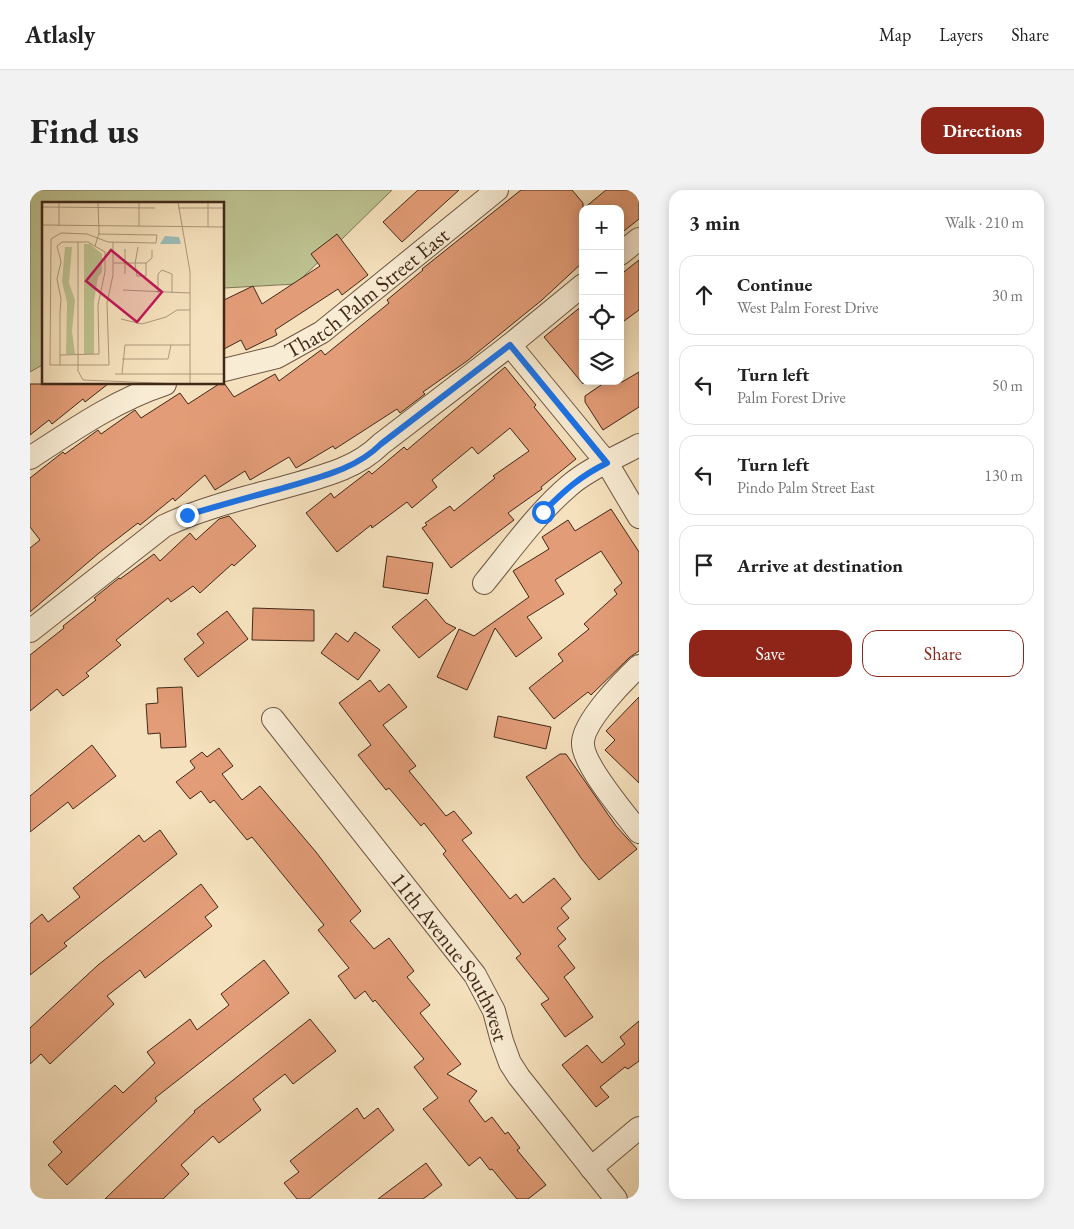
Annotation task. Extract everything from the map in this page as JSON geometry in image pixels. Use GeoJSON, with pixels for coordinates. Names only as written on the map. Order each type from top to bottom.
{"type":"FeatureCollection","features":[{"type":"Feature","properties":{"kind":"street","name":"Thatch Palm Street East"},"geometry":{"type":"LineString","coordinates":[[225,370],[277,357],[322,332],[496,190]]}},
{"type":"Feature","properties":{"kind":"street"},"geometry":{"type":"LineString","coordinates":[[624,251],[639,238]]}},
{"type":"Feature","properties":{"kind":"street"},"geometry":{"type":"LineString","coordinates":[[30,631],[164,526],[187,515],[326,475],[354,465],[371,454],[381,444],[510,345],[579,288]]}},
{"type":"Feature","properties":{"kind":"street"},"geometry":{"type":"LineString","coordinates":[[510,345],[607,463],[639,517]]}},
{"type":"Feature","properties":{"kind":"street"},"geometry":{"type":"LineString","coordinates":[[30,458],[101,413],[147,390],[162,385]]}},
{"type":"Feature","properties":{"kind":"street"},"geometry":{"type":"LineString","coordinates":[[484,583],[543,512],[570,486],[587,473],[639,445]]}},
{"type":"Feature","properties":{"kind":"street"},"geometry":{"type":"LineString","coordinates":[[639,666],[627,677],[592,719],[582,743],[588,763],[639,832]]}},
{"type":"Feature","properties":{"kind":"street","name":"11th Avenue Southwest"},"geometry":{"type":"LineString","coordinates":[[273,719],[475,975],[494,1012],[502,1042],[510,1062],[530,1093],[616,1199]]}},
{"type":"Feature","properties":{"kind":"street"},"geometry":{"type":"LineString","coordinates":[[591,1168],[639,1128]]}},
{"type":"Feature","properties":{"kind":"green space"},"geometry":{"type":"Polygon","coordinates":[[[30,190],[392,190],[296,284],[225,288],[225,202],[42,202],[42,365],[30,372],[30,190]]]}},
{"type":"Feature","properties":{"kind":"building"},"geometry":{"type":"Polygon","coordinates":[[[418,190],[459,190],[402,242],[383,222],[418,190]]]}},
{"type":"Feature","properties":{"kind":"building"},"geometry":{"type":"Polygon","coordinates":[[[521,190],[572,190],[583,203],[583,205],[579,205],[579,266],[542,300],[467,361],[423,392],[425,394],[400,413],[397,409],[335,449],[333,446],[296,468],[289,457],[250,480],[245,471],[215,490],[205,475],[175,501],[173,498],[140,525],[138,523],[99,553],[30,612],[30,548],[40,540],[30,527],[30,478],[63,452],[65,454],[98,430],[101,434],[135,410],[141,418],[180,393],[188,404],[217,385],[225,384],[234,397],[275,374],[279,381],[321,350],[325,355],[389,303],[387,300],[521,190]]]}},
{"type":"Feature","properties":{"kind":"building"},"geometry":{"type":"Polygon","coordinates":[[[606,190],[639,190],[639,219],[624,231],[624,205],[588,205],[606,190]]]}},
{"type":"Feature","properties":{"kind":"building"},"geometry":{"type":"Polygon","coordinates":[[[337,234],[368,275],[342,295],[338,289],[275,330],[277,335],[246,350],[241,340],[225,348],[225,300],[253,286],[262,304],[320,266],[311,254],[337,234]]]}},
{"type":"Feature","properties":{"kind":"building"},"geometry":{"type":"Polygon","coordinates":[[[639,260],[639,310],[624,321],[624,295],[624,272],[639,260]]]}},
{"type":"Feature","properties":{"kind":"building"},"geometry":{"type":"Polygon","coordinates":[[[579,308],[579,379],[544,337],[579,308]]]}},
{"type":"Feature","properties":{"kind":"building"},"geometry":{"type":"Polygon","coordinates":[[[505,367],[576,459],[541,487],[542,489],[508,513],[514,520],[451,568],[422,528],[427,525],[425,523],[450,506],[454,511],[495,478],[493,476],[529,451],[510,428],[478,454],[472,447],[432,480],[437,487],[412,508],[407,502],[372,528],[371,525],[337,552],[306,513],[331,493],[334,498],[369,471],[372,474],[404,447],[407,450],[505,367]]]}},
{"type":"Feature","properties":{"kind":"building"},"geometry":{"type":"Polygon","coordinates":[[[639,372],[639,407],[603,430],[585,402],[585,396],[601,385],[624,385],[624,381],[639,372]]]}},
{"type":"Feature","properties":{"kind":"building"},"geometry":{"type":"Polygon","coordinates":[[[30,384],[107,385],[85,402],[83,399],[52,424],[49,420],[30,435],[30,384]]]}},
{"type":"Feature","properties":{"kind":"building"},"geometry":{"type":"Polygon","coordinates":[[[611,509],[639,552],[639,651],[630,657],[591,695],[588,692],[554,719],[529,688],[563,661],[558,654],[589,629],[584,624],[617,594],[614,590],[622,583],[601,551],[555,580],[564,594],[527,617],[542,638],[516,657],[495,628],[467,690],[437,677],[459,629],[474,636],[529,597],[513,571],[549,549],[542,537],[568,520],[575,531],[611,509]]]}},
{"type":"Feature","properties":{"kind":"building"},"geometry":{"type":"Polygon","coordinates":[[[229,516],[256,546],[234,566],[232,564],[200,593],[193,586],[171,602],[168,598],[116,640],[121,645],[86,673],[89,676],[63,696],[57,689],[30,711],[30,655],[64,628],[63,626],[96,600],[94,598],[119,578],[154,554],[160,561],[190,533],[196,540],[219,519],[229,516]]]}},
{"type":"Feature","properties":{"kind":"building"},"geometry":{"type":"Polygon","coordinates":[[[387,556],[433,563],[428,594],[383,587],[387,556]]]}},
{"type":"Feature","properties":{"kind":"building"},"geometry":{"type":"Polygon","coordinates":[[[426,599],[446,623],[456,628],[419,658],[392,627],[426,599]]]}},
{"type":"Feature","properties":{"kind":"building"},"geometry":{"type":"Polygon","coordinates":[[[253,608],[314,610],[314,641],[252,640],[253,608]]]}},
{"type":"Feature","properties":{"kind":"building"},"geometry":{"type":"Polygon","coordinates":[[[227,611],[248,639],[198,677],[184,659],[204,643],[197,634],[227,611]]]}},
{"type":"Feature","properties":{"kind":"building"},"geometry":{"type":"Polygon","coordinates":[[[355,632],[380,650],[358,680],[321,653],[336,633],[348,642],[355,632]]]}},
{"type":"Feature","properties":{"kind":"building"},"geometry":{"type":"Polygon","coordinates":[[[370,680],[379,692],[389,684],[407,707],[383,725],[416,766],[409,771],[446,816],[454,811],[472,833],[462,840],[510,899],[516,894],[523,903],[554,878],[571,899],[561,908],[569,918],[557,928],[566,939],[558,946],[575,968],[564,977],[593,1017],[565,1037],[541,1004],[549,999],[516,958],[521,954],[443,854],[446,851],[424,823],[421,826],[389,788],[386,790],[358,755],[371,745],[339,703],[370,680]]]}},
{"type":"Feature","properties":{"kind":"building"},"geometry":{"type":"Polygon","coordinates":[[[182,687],[186,747],[161,748],[160,733],[148,734],[146,704],[158,703],[157,688],[182,687]]]}},
{"type":"Feature","properties":{"kind":"building"},"geometry":{"type":"Polygon","coordinates":[[[639,697],[639,783],[605,750],[615,740],[606,731],[639,697]]]}},
{"type":"Feature","properties":{"kind":"building"},"geometry":{"type":"Polygon","coordinates":[[[498,716],[551,727],[546,749],[494,737],[498,716]]]}},
{"type":"Feature","properties":{"kind":"building"},"geometry":{"type":"Polygon","coordinates":[[[92,745],[116,776],[73,809],[68,802],[30,832],[30,796],[92,745]]]}},
{"type":"Feature","properties":{"kind":"building"},"geometry":{"type":"Polygon","coordinates":[[[219,748],[233,766],[222,774],[242,800],[260,786],[316,852],[361,911],[350,921],[374,949],[389,938],[414,971],[407,977],[430,1005],[420,1013],[461,1064],[447,1074],[477,1091],[469,1101],[485,1122],[492,1117],[505,1134],[508,1132],[520,1148],[517,1150],[546,1185],[528,1199],[517,1199],[480,1157],[469,1166],[423,1109],[438,1098],[414,1067],[424,1059],[375,1000],[373,1002],[365,991],[355,999],[338,976],[349,968],[318,930],[324,925],[252,837],[247,840],[214,800],[210,803],[201,791],[190,799],[176,782],[195,768],[190,761],[202,752],[207,757],[219,748]]]}},
{"type":"Feature","properties":{"kind":"building"},"geometry":{"type":"Polygon","coordinates":[[[560,754],[566,754],[616,826],[637,849],[599,880],[581,858],[526,777],[560,754]]]}},
{"type":"Feature","properties":{"kind":"building"},"geometry":{"type":"Polygon","coordinates":[[[160,830],[177,854],[64,943],[67,946],[30,975],[30,924],[42,914],[48,922],[80,897],[73,888],[139,835],[144,842],[160,830]]]}},
{"type":"Feature","properties":{"kind":"building"},"geometry":{"type":"Polygon","coordinates":[[[201,884],[218,907],[205,917],[212,926],[145,978],[140,970],[107,996],[114,1004],[50,1064],[41,1054],[30,1064],[30,1028],[98,965],[201,884]]]}},
{"type":"Feature","properties":{"kind":"building"},"geometry":{"type":"Polygon","coordinates":[[[264,960],[289,993],[155,1098],[157,1101],[67,1185],[48,1165],[62,1152],[53,1142],[115,1085],[123,1093],[155,1063],[147,1052],[190,1019],[197,1030],[229,1005],[221,994],[264,960]]]}},
{"type":"Feature","properties":{"kind":"building"},"geometry":{"type":"Polygon","coordinates":[[[310,1019],[336,1051],[293,1084],[285,1074],[253,1099],[261,1110],[219,1143],[213,1136],[181,1165],[189,1174],[163,1199],[105,1199],[194,1111],[310,1019]]]}},
{"type":"Feature","properties":{"kind":"building"},"geometry":{"type":"Polygon","coordinates":[[[639,1021],[639,1061],[628,1069],[625,1067],[600,1087],[609,1097],[596,1107],[562,1065],[587,1045],[602,1063],[625,1044],[620,1037],[639,1021]]]}},
{"type":"Feature","properties":{"kind":"building"},"geometry":{"type":"Polygon","coordinates":[[[357,1108],[364,1119],[378,1108],[394,1130],[309,1199],[297,1199],[284,1183],[299,1172],[290,1161],[357,1108]]]}},
{"type":"Feature","properties":{"kind":"building"},"geometry":{"type":"Polygon","coordinates":[[[426,1163],[442,1185],[423,1199],[378,1199],[426,1163]]]}},
{"type":"Feature","properties":{"kind":"route"},"geometry":{"type":"LineString","coordinates":[[187,515],[326,475],[354,465],[371,454],[381,444],[510,345],[607,463],[587,473],[570,486],[543,512]]}}]}
